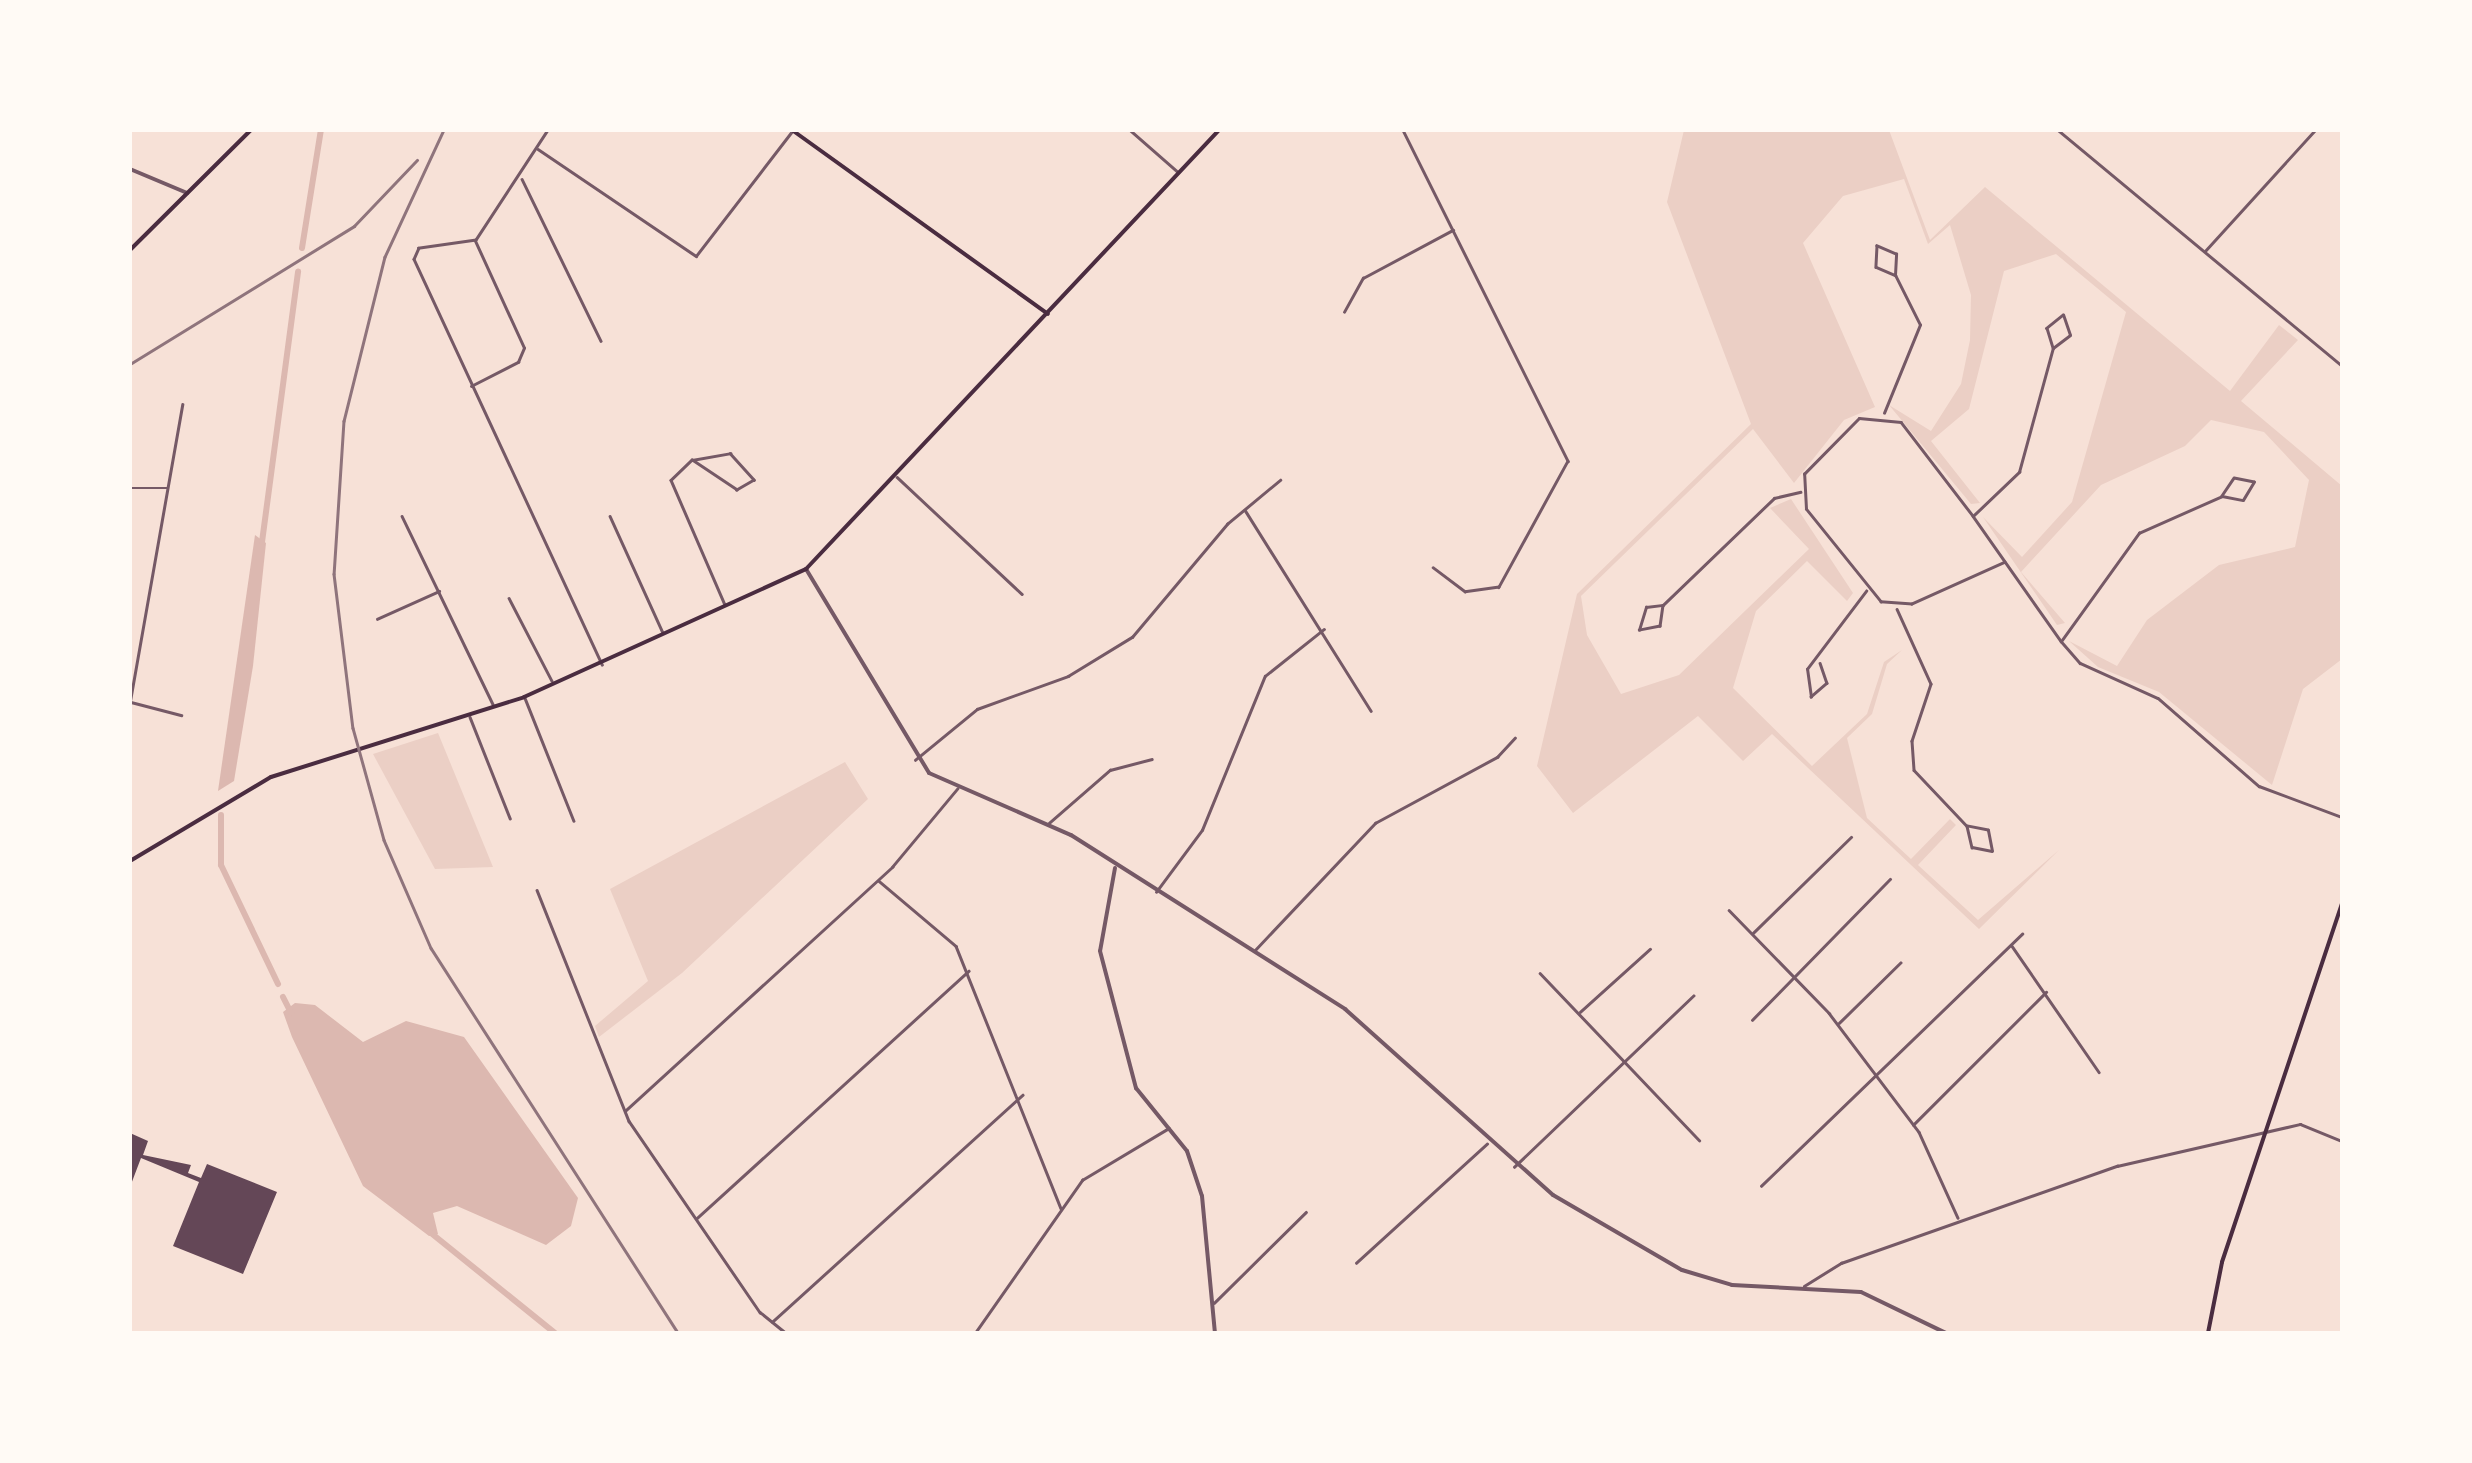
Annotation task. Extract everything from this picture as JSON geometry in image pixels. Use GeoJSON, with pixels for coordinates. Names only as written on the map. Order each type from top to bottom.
{"type":"FeatureCollection","features":[{"type":"Feature","properties":{"kind":"main road"},"geometry":{"type":"LineString","coordinates":[[130,250],[252,130]]}},
{"type":"Feature","properties":{"kind":"main road"},"geometry":{"type":"LineString","coordinates":[[793,130],[1048,314]]}},
{"type":"Feature","properties":{"kind":"main road"},"geometry":{"type":"LineString","coordinates":[[130,861],[244,790],[336,753],[524,697],[806,569],[897,477],[1219,130]]}},
{"type":"Feature","properties":{"kind":"main road"},"geometry":{"type":"LineString","coordinates":[[2208,1333],[2218,1274],[2272,1132],[2342,904]]}},
{"type":"Feature","properties":{"kind":"street"},"geometry":{"type":"LineString","coordinates":[[548,130],[522,178],[475,241],[414,252],[470,386],[602,664]]}},
{"type":"Feature","properties":{"kind":"street"},"geometry":{"type":"LineString","coordinates":[[537,148],[693,256],[704,254],[793,130]]}},
{"type":"Feature","properties":{"kind":"street"},"geometry":{"type":"LineString","coordinates":[[1130,130],[1178,173]]}},
{"type":"Feature","properties":{"kind":"street"},"geometry":{"type":"LineString","coordinates":[[1403,130],[1568,461],[1499,587],[1465,592],[1433,568]]}},
{"type":"Feature","properties":{"kind":"street"},"geometry":{"type":"LineString","coordinates":[[2058,130],[2342,366]]}},
{"type":"Feature","properties":{"kind":"street"},"geometry":{"type":"LineString","coordinates":[[2204,252],[2315,130]]}},
{"type":"Feature","properties":{"kind":"street"},"geometry":{"type":"LineString","coordinates":[[130,169],[187,194]]}},
{"type":"Feature","properties":{"kind":"street"},"geometry":{"type":"LineString","coordinates":[[522,178],[601,341]]}},
{"type":"Feature","properties":{"kind":"street"},"geometry":{"type":"LineString","coordinates":[[1344,312],[1363,278],[1453,230]]}},
{"type":"Feature","properties":{"kind":"street"},"geometry":{"type":"LineString","coordinates":[[470,386],[524,352],[475,241]]}},
{"type":"Feature","properties":{"kind":"street"},"geometry":{"type":"LineString","coordinates":[[1884,415],[1920,330],[1895,275],[1896,254],[1877,246],[1876,267],[1895,275]]}},
{"type":"Feature","properties":{"kind":"street"},"geometry":{"type":"LineString","coordinates":[[1973,516],[2019,472],[2054,348],[2047,328],[2063,314],[2070,335],[2054,348]]}},
{"type":"Feature","properties":{"kind":"street"},"geometry":{"type":"LineString","coordinates":[[182,405],[130,701],[182,715]]}},
{"type":"Feature","properties":{"kind":"street"},"geometry":{"type":"LineString","coordinates":[[1967,826],[1969,844],[1991,852],[1988,830],[1967,826],[1914,770],[1931,684],[1897,607],[1866,591],[1801,492],[1807,468],[1849,425],[1884,415],[1906,426],[2061,641],[2092,672],[2158,698],[2243,776],[2342,817]]}},
{"type":"Feature","properties":{"kind":"street"},"geometry":{"type":"LineString","coordinates":[[692,460],[732,488],[753,486],[730,453],[692,460],[672,490],[725,605]]}},
{"type":"Feature","properties":{"kind":"street"},"geometry":{"type":"LineString","coordinates":[[897,477],[1022,594]]}},
{"type":"Feature","properties":{"kind":"street"},"geometry":{"type":"LineString","coordinates":[[2061,641],[2131,540],[2222,496],[2234,478],[2254,482],[2243,500],[2222,496]]}},
{"type":"Feature","properties":{"kind":"street"},"geometry":{"type":"LineString","coordinates":[[915,760],[977,709],[1068,676],[1132,637],[1244,508],[1280,480]]}},
{"type":"Feature","properties":{"kind":"street"},"geometry":{"type":"LineString","coordinates":[[130,488],[168,488]]}},
{"type":"Feature","properties":{"kind":"street"},"geometry":{"type":"LineString","coordinates":[[1663,605],[1660,626],[1639,630],[1643,609],[1663,605],[1769,502],[1801,492]]}},
{"type":"Feature","properties":{"kind":"street"},"geometry":{"type":"LineString","coordinates":[[1244,508],[1324,629],[1370,712]]}},
{"type":"Feature","properties":{"kind":"street"},"geometry":{"type":"LineString","coordinates":[[402,516],[495,707]]}},
{"type":"Feature","properties":{"kind":"street"},"geometry":{"type":"LineString","coordinates":[[610,516],[664,634]]}},
{"type":"Feature","properties":{"kind":"street"},"geometry":{"type":"LineString","coordinates":[[1897,607],[2005,562]]}},
{"type":"Feature","properties":{"kind":"street"},"geometry":{"type":"LineString","coordinates":[[806,569],[880,679],[915,760],[957,789],[1049,823],[1115,868],[1254,951],[1393,1045],[1514,1167],[1682,1270],[1732,1285],[1804,1286],[1894,1302],[1946,1333]]}},
{"type":"Feature","properties":{"kind":"street"},"geometry":{"type":"LineString","coordinates":[[377,620],[440,591]]}},
{"type":"Feature","properties":{"kind":"street"},"geometry":{"type":"LineString","coordinates":[[1820,663],[1827,683],[1811,696],[1804,676],[1820,663],[1836,620],[1866,591]]}},
{"type":"Feature","properties":{"kind":"street"},"geometry":{"type":"LineString","coordinates":[[509,598],[554,684]]}},
{"type":"Feature","properties":{"kind":"street"},"geometry":{"type":"LineString","coordinates":[[1156,892],[1202,830],[1272,665],[1324,629]]}},
{"type":"Feature","properties":{"kind":"street"},"geometry":{"type":"LineString","coordinates":[[524,697],[574,821]]}},
{"type":"Feature","properties":{"kind":"street"},"geometry":{"type":"LineString","coordinates":[[469,716],[510,818]]}},
{"type":"Feature","properties":{"kind":"street"},"geometry":{"type":"LineString","coordinates":[[1254,951],[1376,823],[1498,757],[1514,738]]}},
{"type":"Feature","properties":{"kind":"street"},"geometry":{"type":"LineString","coordinates":[[1049,823],[1110,770],[1152,759]]}},
{"type":"Feature","properties":{"kind":"street"},"geometry":{"type":"LineString","coordinates":[[624,1112],[878,880],[957,789]]}},
{"type":"Feature","properties":{"kind":"street"},"geometry":{"type":"LineString","coordinates":[[1752,934],[1852,837]]}},
{"type":"Feature","properties":{"kind":"street"},"geometry":{"type":"LineString","coordinates":[[1115,868],[1100,951],[1136,1088],[1170,1127],[1202,1196],[1214,1333]]}},
{"type":"Feature","properties":{"kind":"street"},"geometry":{"type":"LineString","coordinates":[[1752,1020],[1890,879]]}},
{"type":"Feature","properties":{"kind":"street"},"geometry":{"type":"LineString","coordinates":[[878,880],[946,932],[968,970],[1022,1095],[1061,1208]]}},
{"type":"Feature","properties":{"kind":"street"},"geometry":{"type":"LineString","coordinates":[[538,890],[624,1112],[771,1323],[786,1333]]}},
{"type":"Feature","properties":{"kind":"street"},"geometry":{"type":"LineString","coordinates":[[1729,910],[1838,1024],[1871,1080],[1913,1126],[1960,1221]]}},
{"type":"Feature","properties":{"kind":"street"},"geometry":{"type":"LineString","coordinates":[[1762,1186],[2022,934]]}},
{"type":"Feature","properties":{"kind":"street"},"geometry":{"type":"LineString","coordinates":[[2011,945],[2099,1072]]}},
{"type":"Feature","properties":{"kind":"street"},"geometry":{"type":"LineString","coordinates":[[1579,1014],[1650,949]]}},
{"type":"Feature","properties":{"kind":"street"},"geometry":{"type":"LineString","coordinates":[[1838,1024],[1900,963]]}},
{"type":"Feature","properties":{"kind":"street"},"geometry":{"type":"LineString","coordinates":[[696,1219],[968,970]]}},
{"type":"Feature","properties":{"kind":"street"},"geometry":{"type":"LineString","coordinates":[[1540,973],[1699,1140]]}},
{"type":"Feature","properties":{"kind":"street"},"geometry":{"type":"LineString","coordinates":[[1913,1126],[2046,992]]}},
{"type":"Feature","properties":{"kind":"street"},"geometry":{"type":"LineString","coordinates":[[1514,1167],[1692,996]]}},
{"type":"Feature","properties":{"kind":"street"},"geometry":{"type":"LineString","coordinates":[[771,1323],[1022,1095]]}},
{"type":"Feature","properties":{"kind":"street"},"geometry":{"type":"LineString","coordinates":[[1804,1286],[1841,1263],[2118,1166],[2313,1126],[2342,1141]]}},
{"type":"Feature","properties":{"kind":"street"},"geometry":{"type":"LineString","coordinates":[[976,1333],[1061,1208],[1093,1170],[1170,1127]]}},
{"type":"Feature","properties":{"kind":"street"},"geometry":{"type":"LineString","coordinates":[[1356,1263],[1487,1144]]}},
{"type":"Feature","properties":{"kind":"street"},"geometry":{"type":"LineString","coordinates":[[1212,1304],[1306,1212]]}},
{"type":"Feature","properties":{"kind":"shaded area"},"geometry":{"type":"Polygon","coordinates":[[[1684,130],[1889,130],[1930,240],[1985,187],[2230,391],[2279,325],[2298,340],[2241,401],[2342,486],[2342,659],[2303,689],[2272,785],[2159,692],[2098,667],[2069,641],[2117,666],[2147,620],[2219,565],[2295,547],[2309,480],[2264,432],[2211,420],[2185,446],[2101,485],[2021,572],[2065,623],[2057,625],[1983,517],[2022,557],[2072,502],[2126,312],[2056,254],[2004,271],[1969,409],[1931,441],[1980,503],[1971,504],[1889,405],[1931,431],[1961,384],[1970,340],[1971,295],[1950,225],[1928,244],[1904,179],[1843,196],[1803,243],[1875,407],[1844,420],[1794,483],[1753,429],[1581,596],[1587,635],[1621,694],[1679,675],[1809,549],[1770,508],[1791,499],[1853,593],[1847,601],[1807,561],[1756,611],[1733,688],[1812,766],[1867,714],[1884,662],[1902,650],[1887,664],[1872,714],[1847,738],[1867,818],[1911,859],[1950,819],[1956,825],[1918,865],[1978,920],[2059,850],[1979,929],[1772,734],[1743,761],[1698,716],[1573,813],[1537,766],[1577,594],[1751,424],[1667,202],[1684,130]]]}},
{"type":"Feature","properties":{"kind":"shaded area"},"geometry":{"type":"Polygon","coordinates":[[[255,535],[266,543],[253,666],[234,781],[218,791],[255,535]]]}},
{"type":"Feature","properties":{"kind":"shaded area"},"geometry":{"type":"Polygon","coordinates":[[[438,733],[493,867],[435,869],[373,754],[438,733]]]}},
{"type":"Feature","properties":{"kind":"shaded area"},"geometry":{"type":"Polygon","coordinates":[[[845,762],[868,799],[682,973],[599,1037],[595,1026],[648,981],[610,889],[845,762]]]}},
{"type":"Feature","properties":{"kind":"shaded area"},"geometry":{"type":"Polygon","coordinates":[[[295,1003],[315,1005],[363,1042],[406,1021],[464,1037],[578,1198],[571,1226],[546,1245],[457,1206],[433,1213],[438,1234],[429,1236],[363,1186],[292,1037],[283,1012],[295,1003]]]}},
{"type":"Feature","properties":{"kind":"building"},"geometry":{"type":"Polygon","coordinates":[[[130,1133],[148,1141],[143,1155],[191,1165],[188,1173],[201,1178],[207,1164],[277,1192],[243,1274],[173,1246],[199,1182],[141,1158],[130,1187],[130,1133]]]}},
{"type":"Feature","properties":{"kind":"waterway"},"geometry":{"type":"LineString","coordinates":[[302,248],[321,130]]}},
{"type":"Feature","properties":{"kind":"waterway"},"geometry":{"type":"LineString","coordinates":[[262,542],[298,271]]}},
{"type":"Feature","properties":{"kind":"waterway"},"geometry":{"type":"LineString","coordinates":[[221,815],[221,865],[278,984]]}},
{"type":"Feature","properties":{"kind":"waterway"},"geometry":{"type":"LineString","coordinates":[[283,997],[291,1013]]}},
{"type":"Feature","properties":{"kind":"waterway"},"geometry":{"type":"LineString","coordinates":[[431,1233],[555,1333]]}},
{"type":"Feature","properties":{"kind":"railway"},"geometry":{"type":"LineString","coordinates":[[444,130],[385,257],[344,421],[334,574],[353,728],[384,840],[431,948],[678,1333]]}},
{"type":"Feature","properties":{"kind":"railway"},"geometry":{"type":"LineString","coordinates":[[130,364],[354,226],[417,160]]}}]}
